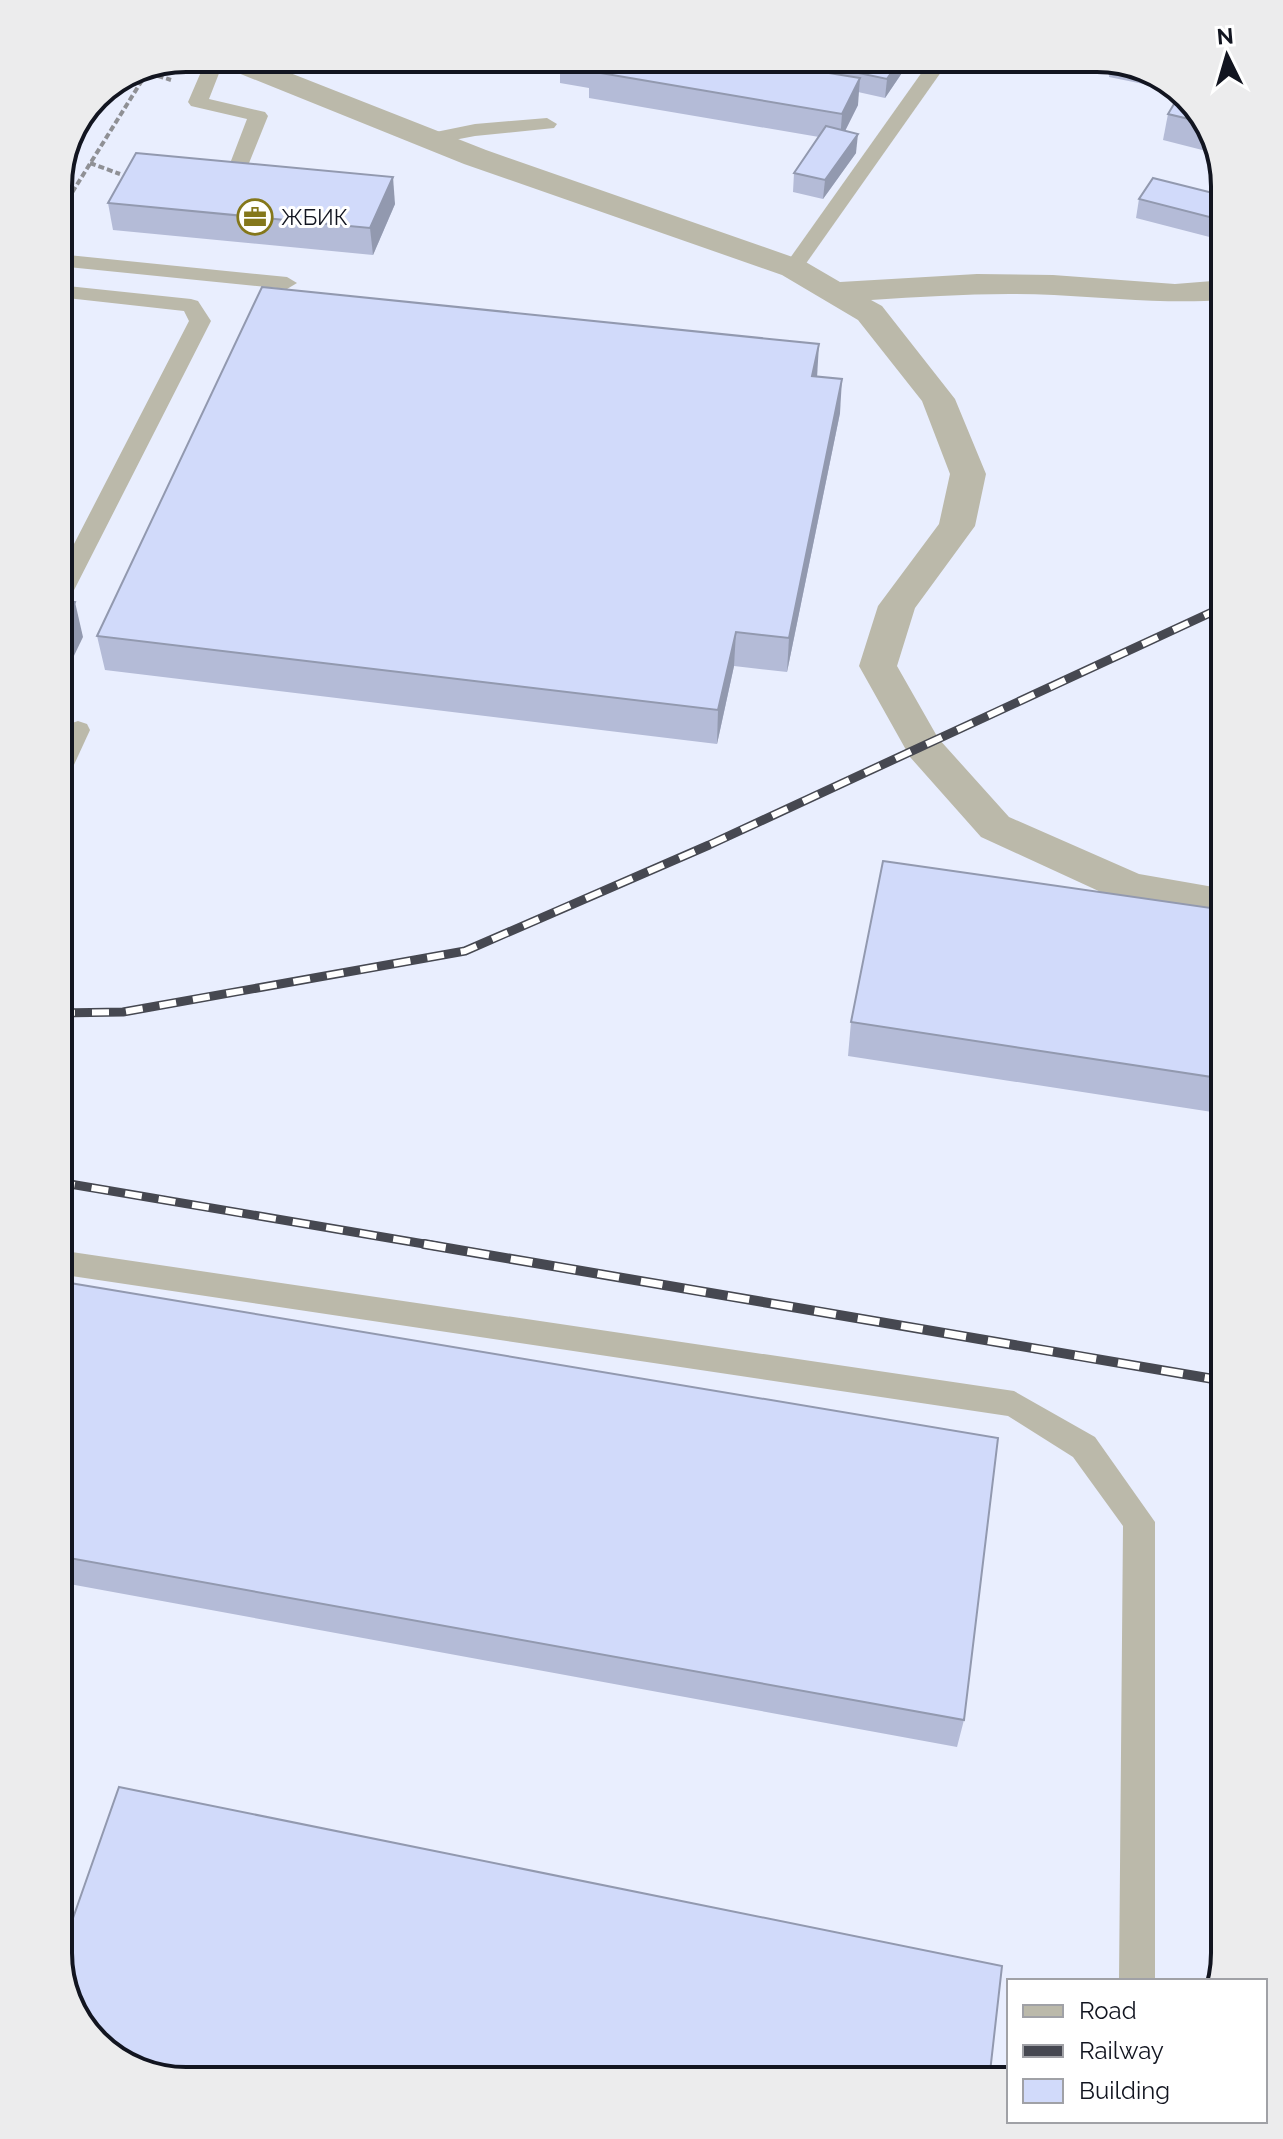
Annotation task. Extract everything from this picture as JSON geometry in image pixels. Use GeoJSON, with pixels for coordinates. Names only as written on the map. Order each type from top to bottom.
{"type":"FeatureCollection","features":[{"type":"Feature","properties":{"kind":"street"},"geometry":{"type":"LineString","coordinates":[[262,72],[475,157],[793,268],[870,313],[938,399],[968,474],[957,526],[897,606],[878,666],[924,747],[995,827],[1131,888],[1211,902]]}},
{"type":"Feature","properties":{"kind":"street"},"geometry":{"type":"LineString","coordinates":[[834,292],[977,284],[1053,285],[1175,294],[1211,291]]}},
{"type":"Feature","properties":{"kind":"lane"},"geometry":{"type":"LineString","coordinates":[[210,72],[198,102],[258,116],[236,174]]}},
{"type":"Feature","properties":{"kind":"lane"},"geometry":{"type":"LineString","coordinates":[[793,268],[932,72]]}},
{"type":"Feature","properties":{"kind":"lane"},"geometry":{"type":"LineString","coordinates":[[433,138],[475,130],[547,124]]}},
{"type":"Feature","properties":{"kind":"lane"},"geometry":{"type":"LineString","coordinates":[[72,261],[287,283]]}},
{"type":"Feature","properties":{"kind":"lane"},"geometry":{"type":"LineString","coordinates":[[72,292],[191,305],[200,321],[72,571]]}},
{"type":"Feature","properties":{"kind":"lane"},"geometry":{"type":"LineString","coordinates":[[72,743],[78,730]]}},
{"type":"Feature","properties":{"kind":"lane"},"geometry":{"type":"LineString","coordinates":[[72,1264],[1014,1404],[1084,1447],[1139,1522],[1137,1979]]}},
{"type":"Feature","properties":{"kind":"path"},"geometry":{"type":"LineString","coordinates":[[72,192],[141,81]]}},
{"type":"Feature","properties":{"kind":"path"},"geometry":{"type":"LineString","coordinates":[[90,163],[120,174]]}},
{"type":"Feature","properties":{"kind":"shaded area"},"geometry":{"type":"Polygon","coordinates":[[[186,72],[1105,72],[1147,84],[1172,100],[1192,123],[1205,149],[1211,186],[1211,1953],[1208,1979],[1007,1979],[1007,2067],[178,2067],[147,2060],[102,2030],[91,2016],[76,1983],[72,1953],[72,178],[84,136],[111,100],[129,87],[149,78],[186,72]]]}},
{"type":"Feature","properties":{"kind":"building"},"geometry":{"type":"Polygon","coordinates":[[[595,72],[823,72],[860,78],[842,114],[595,72]]]}},
{"type":"Feature","properties":{"kind":"building"},"geometry":{"type":"Polygon","coordinates":[[[854,72],[892,72],[887,79],[854,72]]]}},
{"type":"Feature","properties":{"kind":"building"},"geometry":{"type":"Polygon","coordinates":[[[1175,103],[1189,119],[1168,114],[1175,103]]]}},
{"type":"Feature","properties":{"kind":"building"},"geometry":{"type":"Polygon","coordinates":[[[826,126],[858,134],[825,180],[794,173],[826,126]]]}},
{"type":"Feature","properties":{"kind":"building"},"geometry":{"type":"Polygon","coordinates":[[[136,153],[393,177],[370,228],[108,203],[136,153]]]}},
{"type":"Feature","properties":{"kind":"building"},"geometry":{"type":"Polygon","coordinates":[[[1153,178],[1211,192],[1211,217],[1139,199],[1153,178]]]}},
{"type":"Feature","properties":{"kind":"building"},"geometry":{"type":"Polygon","coordinates":[[[262,287],[819,344],[812,376],[842,379],[789,638],[736,632],[718,710],[97,636],[262,287]]]}},
{"type":"Feature","properties":{"kind":"building"},"geometry":{"type":"Polygon","coordinates":[[[883,861],[1211,908],[1211,1077],[851,1022],[883,861]]]}},
{"type":"Feature","properties":{"kind":"building"},"geometry":{"type":"Polygon","coordinates":[[[72,1283],[998,1438],[964,1720],[72,1559],[72,1283]]]}},
{"type":"Feature","properties":{"kind":"building"},"geometry":{"type":"Polygon","coordinates":[[[119,1787],[1002,1966],[991,2067],[178,2067],[149,2061],[123,2048],[91,2016],[76,1983],[73,1968],[72,1921],[119,1787]]]}},
{"type":"Feature","properties":{"kind":"railway"},"geometry":{"type":"LineString","coordinates":[[72,1013],[123,1012],[465,951],[709,845],[1211,612]]}},
{"type":"Feature","properties":{"kind":"railway"},"geometry":{"type":"LineString","coordinates":[[72,1184],[436,1246]]}},
{"type":"Feature","properties":{"kind":"railway"},"geometry":{"type":"LineString","coordinates":[[424,1244],[1211,1379]]}},
{"type":"Feature","properties":{"kind":"place","name":"ЖБИК"},"geometry":{"type":"Point","coordinates":[255,217]}}]}
